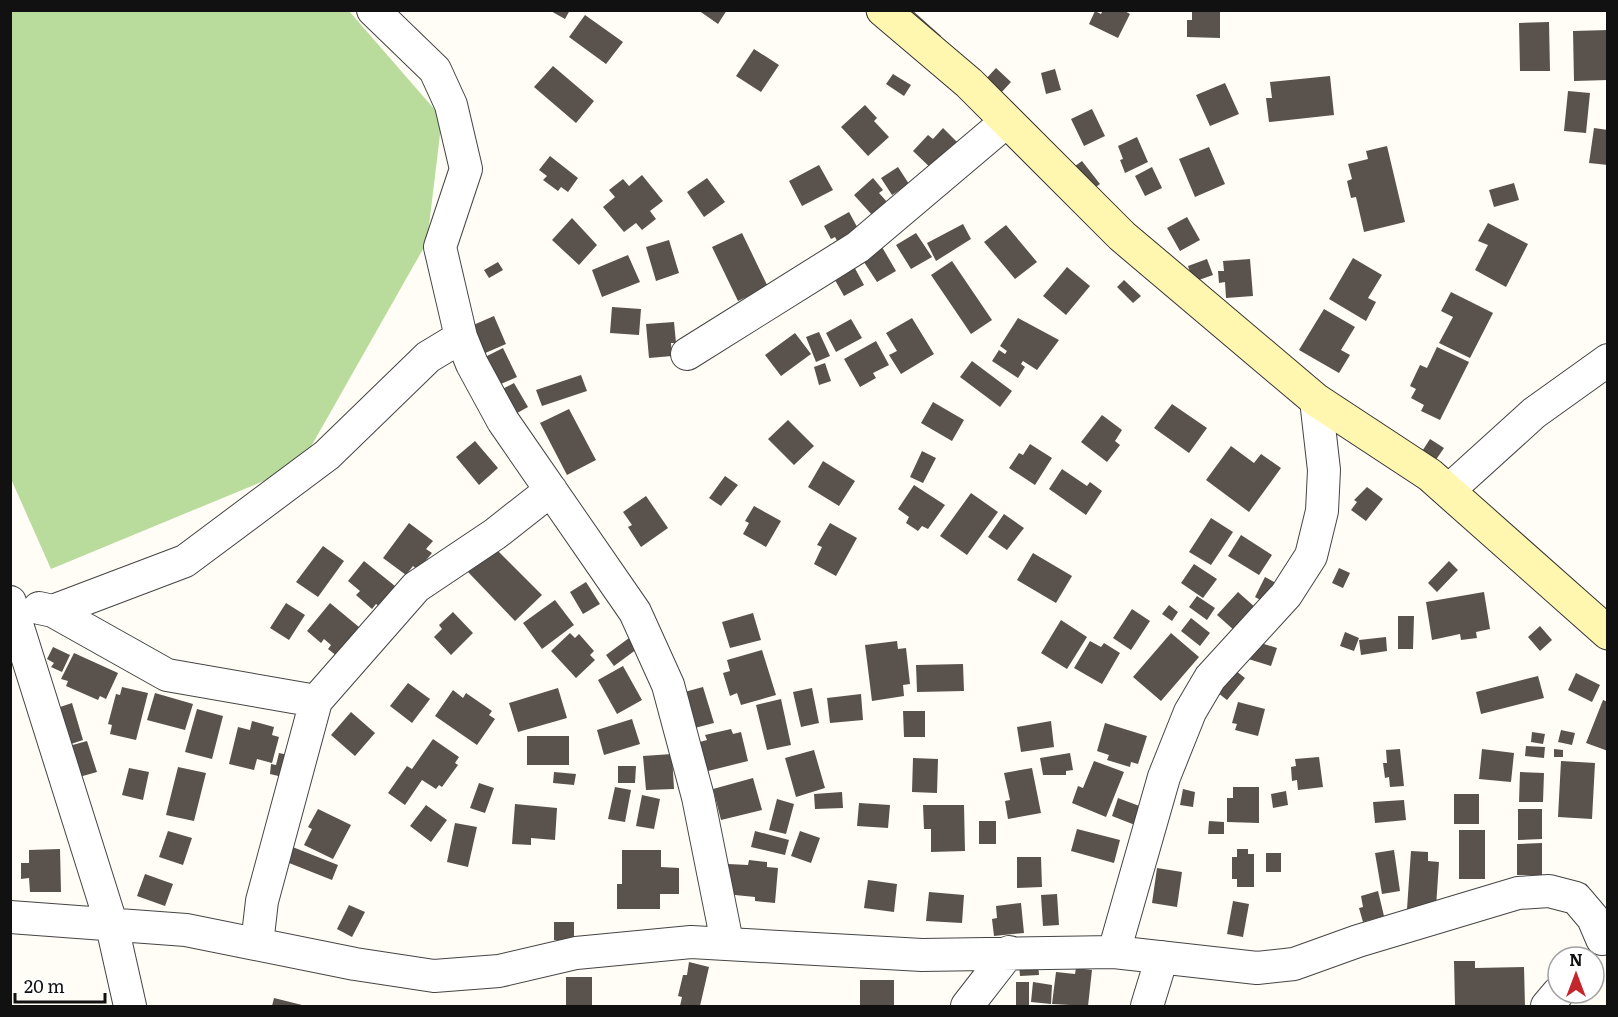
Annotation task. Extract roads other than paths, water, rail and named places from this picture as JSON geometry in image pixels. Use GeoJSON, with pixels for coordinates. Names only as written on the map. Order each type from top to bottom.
{"type":"FeatureCollection","features":[{"type":"Feature","properties":{"kind":"street"},"geometry":{"type":"LineString","coordinates":[[372,10],[435,70],[451,105],[466,169],[440,247],[461,337],[472,364],[503,421],[635,612],[668,685],[698,797],[727,942]]}},
{"type":"Feature","properties":{"kind":"street"},"geometry":{"type":"LineString","coordinates":[[883,10],[969,83],[1122,236],[1316,400],[1430,475],[1608,633]]}},
{"type":"Feature","properties":{"kind":"street"},"geometry":{"type":"LineString","coordinates":[[687,354],[858,247],[1007,121]]}},
{"type":"Feature","properties":{"kind":"street"},"geometry":{"type":"LineString","coordinates":[[53,611],[185,561],[327,455],[428,357],[461,337]]}},
{"type":"Feature","properties":{"kind":"street"},"geometry":{"type":"LineString","coordinates":[[1448,491],[1534,413],[1608,360]]}},
{"type":"Feature","properties":{"kind":"street"},"geometry":{"type":"LineString","coordinates":[[1114,952],[1164,777],[1190,712],[1210,678],[1286,595],[1311,556],[1318,534],[1323,501],[1324,471],[1316,400]]}},
{"type":"Feature","properties":{"kind":"street"},"geometry":{"type":"LineString","coordinates":[[257,944],[262,901],[316,701],[416,587],[495,534],[551,490]]}},
{"type":"Feature","properties":{"kind":"street"},"geometry":{"type":"LineString","coordinates":[[10,601],[53,611],[167,675],[316,701]]}},
{"type":"Feature","properties":{"kind":"street"},"geometry":{"type":"LineString","coordinates":[[10,601],[112,926],[130,1006]]}},
{"type":"Feature","properties":{"kind":"street"},"geometry":{"type":"LineString","coordinates":[[10,917],[176,929],[355,964],[434,976],[499,971],[576,953],[691,942],[727,942],[922,956],[1009,952],[1114,952],[1257,968],[1294,964],[1358,941],[1518,893],[1549,891],[1576,898],[1593,918],[1599,943]]}},
{"type":"Feature","properties":{"kind":"street"},"geometry":{"type":"LineString","coordinates":[[967,1006],[1009,952]]}},
{"type":"Feature","properties":{"kind":"street"},"geometry":{"type":"LineString","coordinates":[[1147,1006],[1162,957]]}}]}
